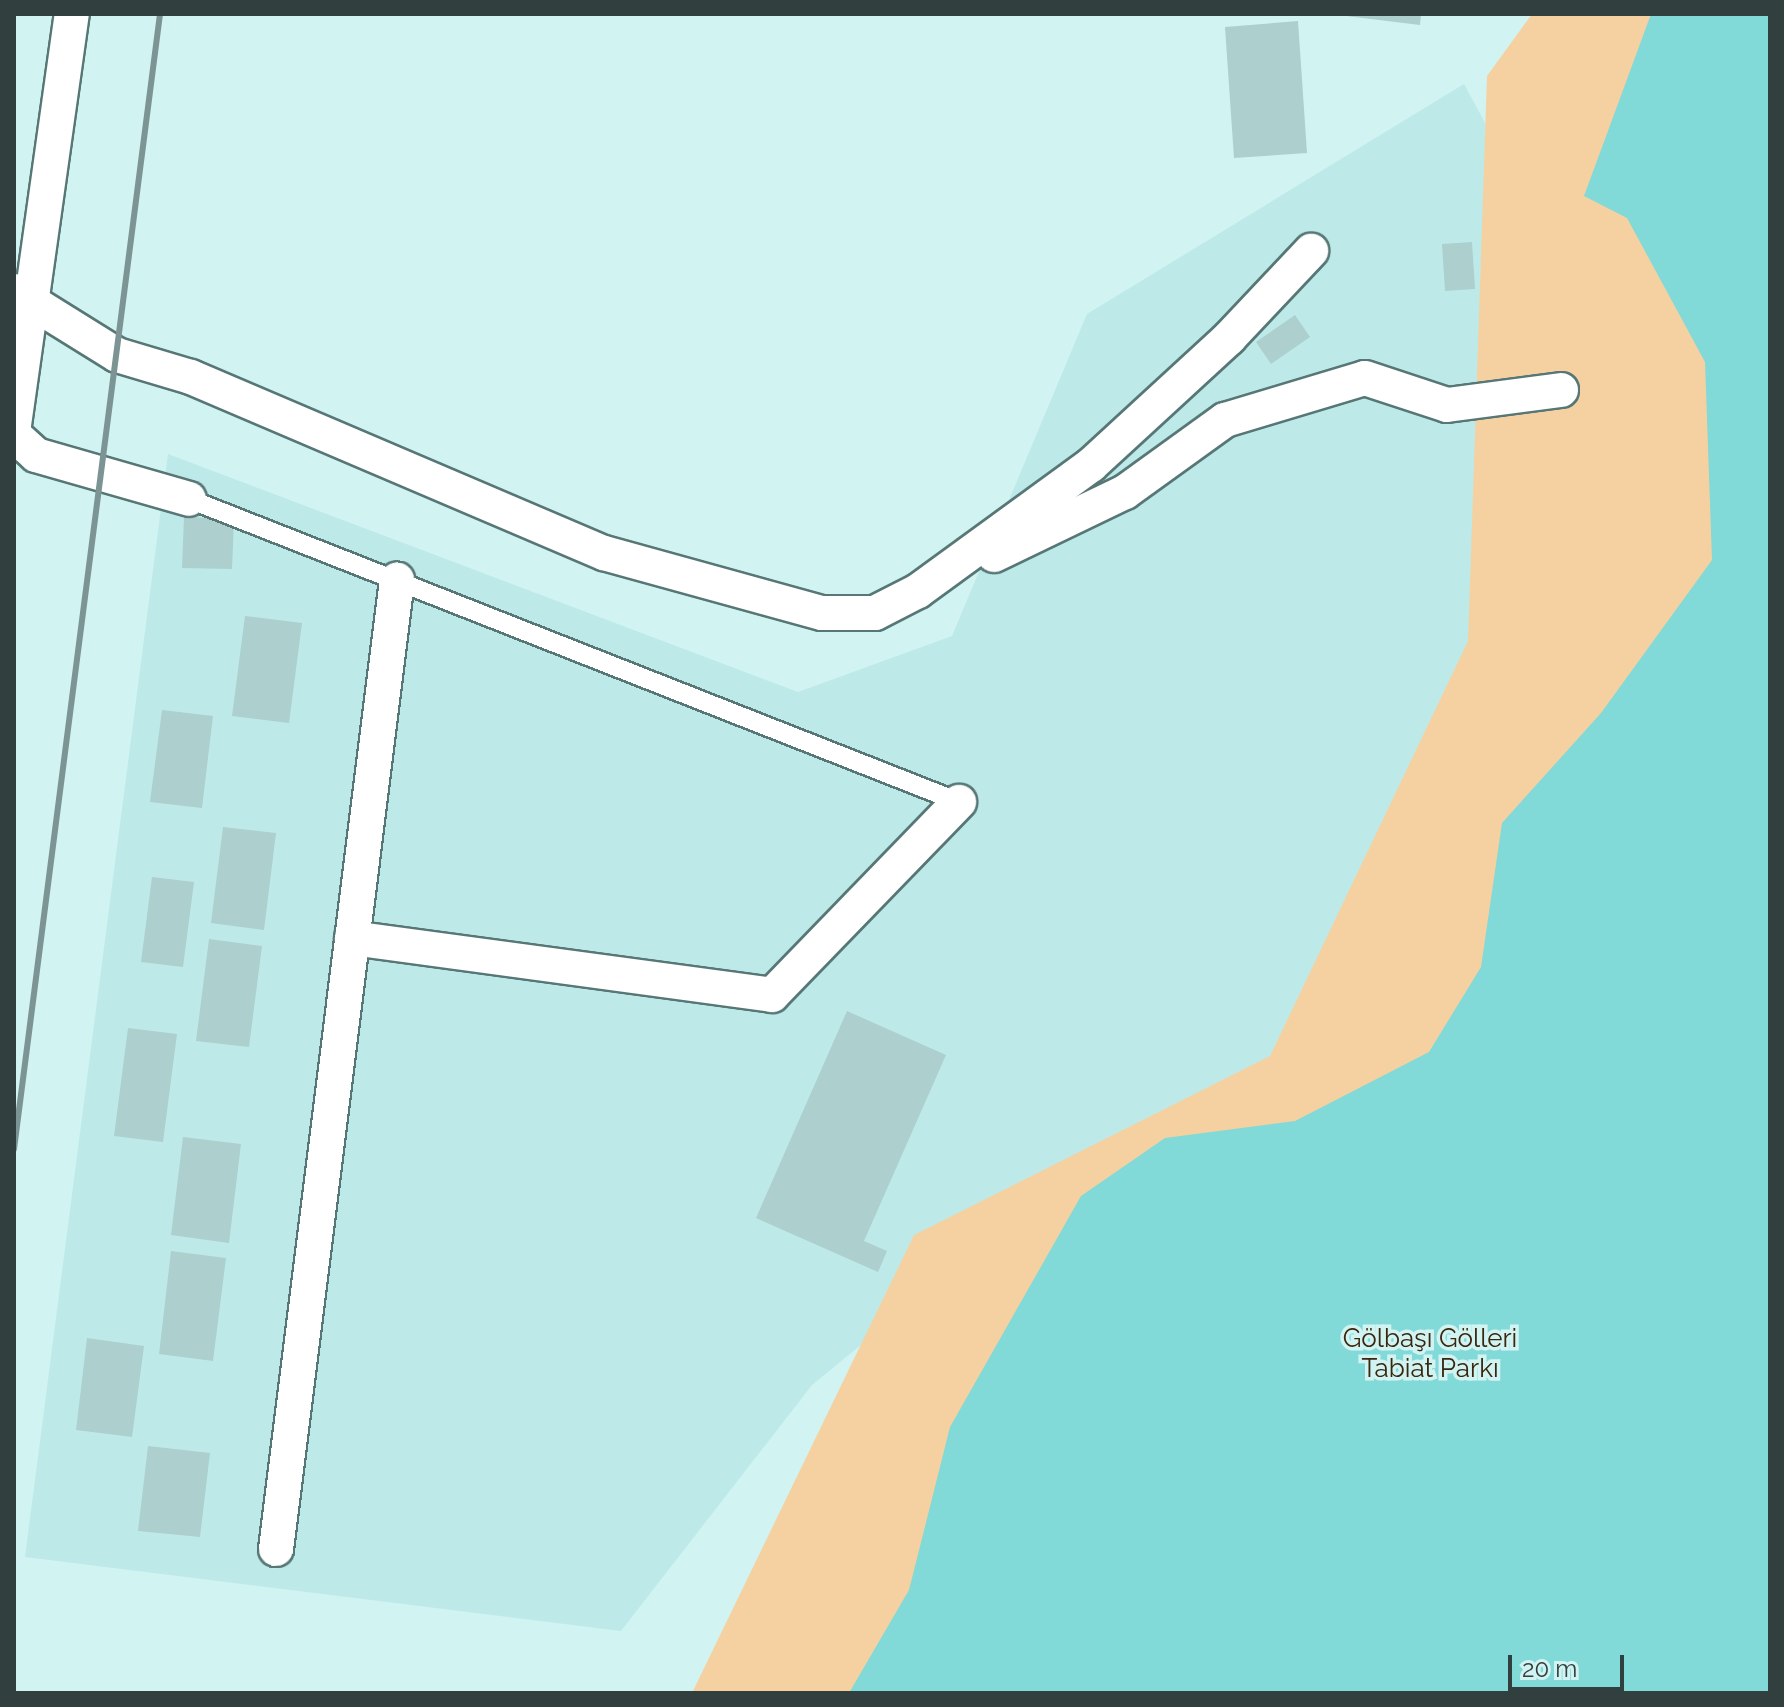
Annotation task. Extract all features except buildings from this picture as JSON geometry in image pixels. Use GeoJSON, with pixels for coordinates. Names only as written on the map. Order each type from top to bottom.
{"type":"FeatureCollection","features":[{"type":"Feature","properties":{"kind":"street"},"geometry":{"type":"LineString","coordinates":[[14,425],[22,297],[72,14]]}},
{"type":"Feature","properties":{"kind":"street"},"geometry":{"type":"LineString","coordinates":[[918,591],[1091,465],[1311,251]]}},
{"type":"Feature","properties":{"kind":"street"},"geometry":{"type":"LineString","coordinates":[[22,297],[117,355],[191,377],[604,553],[822,613],[875,613],[1125,492],[1225,420],[1365,378],[1447,405],[1561,390]]}},
{"type":"Feature","properties":{"kind":"street"},"geometry":{"type":"LineString","coordinates":[[14,435],[36,455],[189,499]]}},
{"type":"Feature","properties":{"kind":"street"},"geometry":{"type":"LineString","coordinates":[[276,1549],[397,580]]}},
{"type":"Feature","properties":{"kind":"street"},"geometry":{"type":"LineString","coordinates":[[352,938],[772,995],[959,802]]}},
{"type":"Feature","properties":{"kind":"lane"},"geometry":{"type":"LineString","coordinates":[[189,499],[959,802]]}},
{"type":"Feature","properties":{"kind":"shaded area"},"geometry":{"type":"Polygon","coordinates":[[[1464,84],[1644,416],[1324,1074],[1027,1209],[812,1385],[621,1631],[25,1557],[168,454],[798,692],[952,636],[1087,314],[1464,84]]]}},
{"type":"Feature","properties":{"kind":"green space","name":"Gölbaşı Gölleri Tabiat Parkı"},"geometry":{"type":"Polygon","coordinates":[[[1532,14],[1770,14],[1770,1693],[692,1693],[914,1235],[1270,1056],[1468,641],[1487,76],[1532,14]]]}},
{"type":"Feature","properties":{"kind":"water","name":"Gölbaşı Gölleri Tabiat Parkı"},"geometry":{"type":"Polygon","coordinates":[[[1651,14],[1770,14],[1770,1693],[849,1693],[909,1590],[950,1427],[1081,1196],[1165,1138],[1295,1121],[1429,1052],[1481,967],[1502,823],[1601,713],[1712,560],[1705,362],[1627,218],[1584,196],[1651,14]]]}},
{"type":"Feature","properties":{"kind":"railway"},"geometry":{"type":"LineString","coordinates":[[14,1149],[160,14]]}}]}
